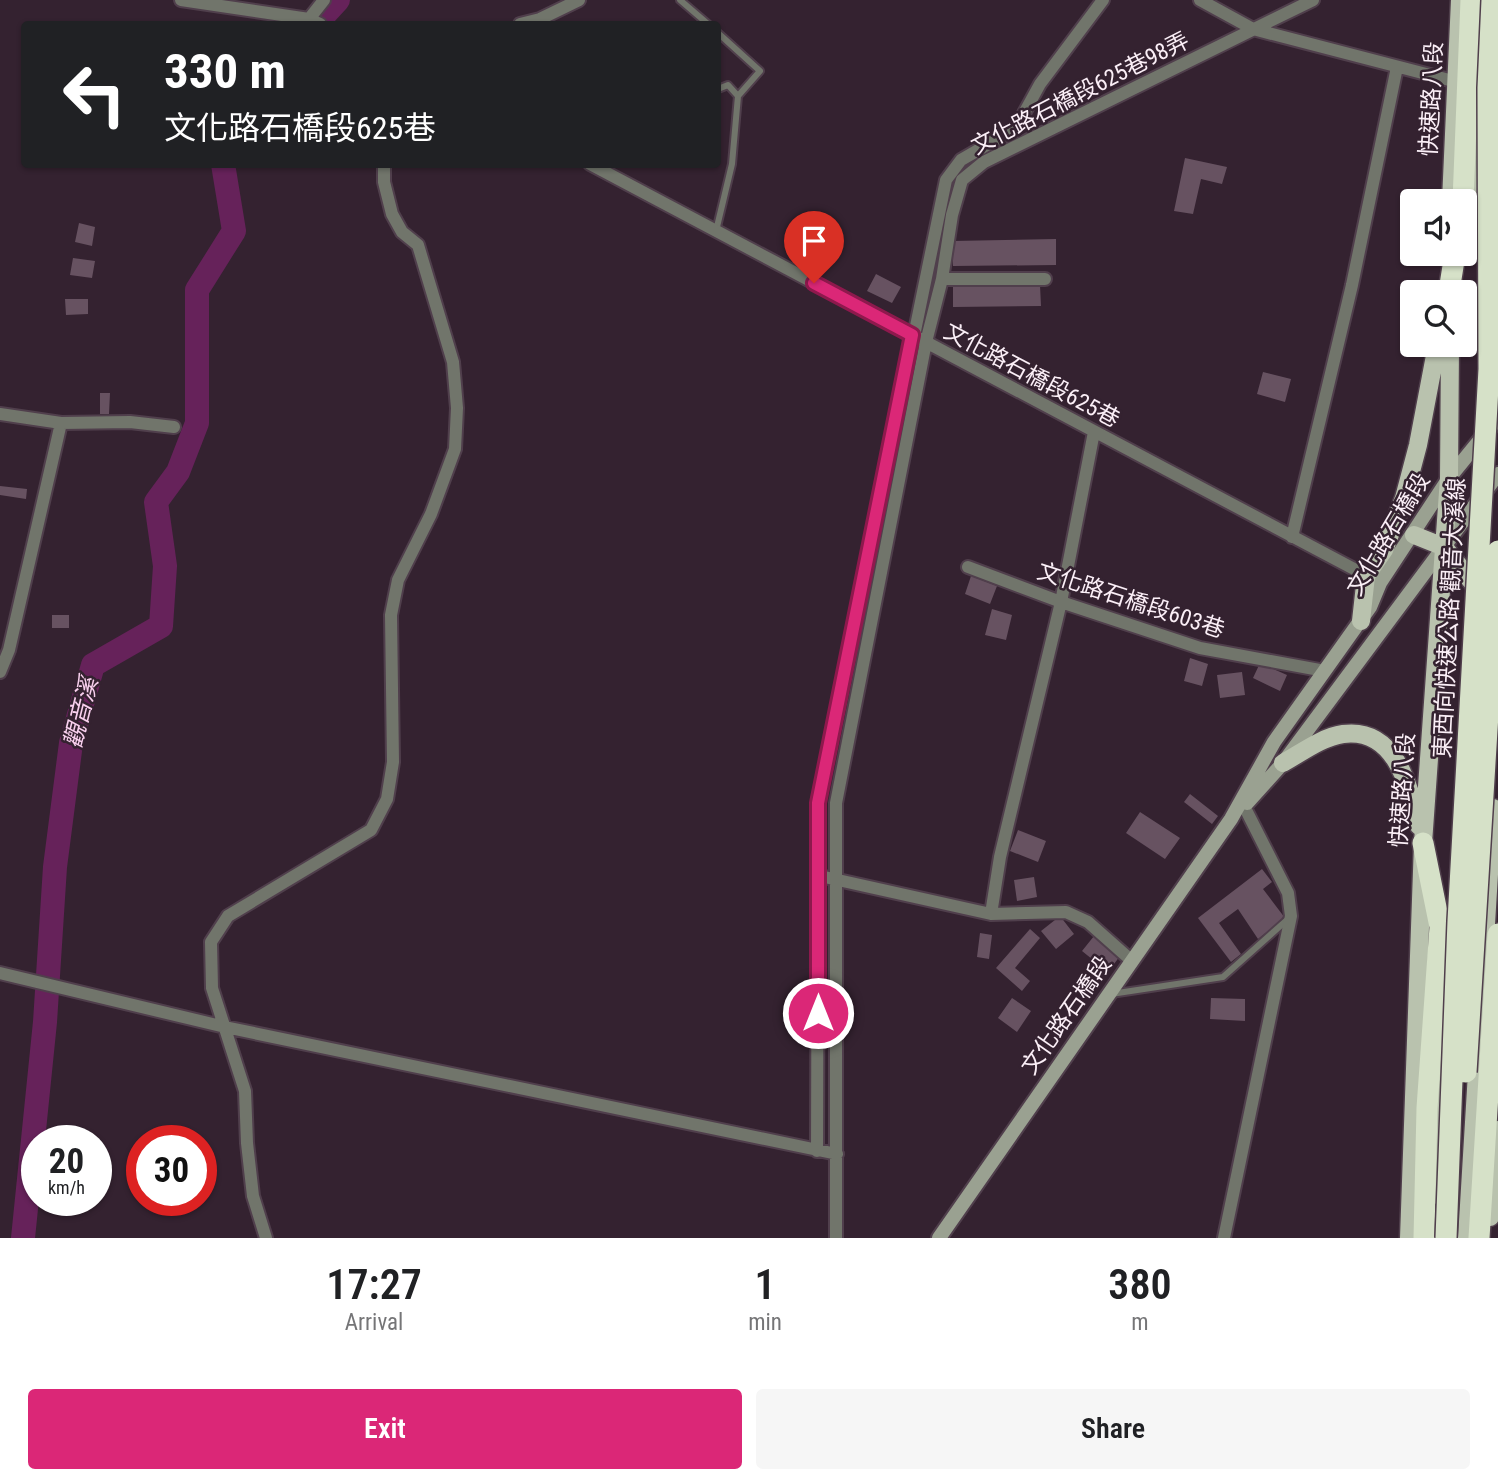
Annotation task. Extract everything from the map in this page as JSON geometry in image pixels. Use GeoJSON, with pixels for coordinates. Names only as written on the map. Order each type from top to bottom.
{"type":"FeatureCollection","features":[{"type":"Feature","properties":{"kind":"highway"},"geometry":{"type":"LineString","coordinates":[[1464,189],[1471,0]]}},
{"type":"Feature","properties":{"kind":"highway","name":"東西向快速公路 觀音大溪線"},"geometry":{"type":"LineString","coordinates":[[1446,1238],[1458,921],[1489,369],[1488,88],[1492,0]]}},
{"type":"Feature","properties":{"kind":"highway","name":"東西向快速公路 觀音大溪線"},"geometry":{"type":"LineString","coordinates":[[1456,1238],[1498,551]]}},
{"type":"Feature","properties":{"kind":"highway"},"geometry":{"type":"LineString","coordinates":[[1423,843],[1440,927],[1427,1108],[1424,1238]]}},
{"type":"Feature","properties":{"kind":"highway"},"geometry":{"type":"LineString","coordinates":[[1479,1238],[1498,934]]}},
{"type":"Feature","properties":{"kind":"main road","name":"快速路八段"},"geometry":{"type":"LineString","coordinates":[[1452,189],[1460,0]]}},
{"type":"Feature","properties":{"kind":"main road"},"geometry":{"type":"LineString","coordinates":[[1476,189],[1482,0]]}},
{"type":"Feature","properties":{"kind":"main road"},"geometry":{"type":"LineString","coordinates":[[1477,336],[1498,357]]}},
{"type":"Feature","properties":{"kind":"main road"},"geometry":{"type":"LineString","coordinates":[[1361,621],[1373,580],[1404,498],[1418,445],[1435,357]]}},
{"type":"Feature","properties":{"kind":"main road","name":"快速路八段"},"geometry":{"type":"LineString","coordinates":[[1409,1238],[1423,843],[1449,478],[1450,357]]}},
{"type":"Feature","properties":{"kind":"main road","name":"文化路石橋段"},"geometry":{"type":"LineString","coordinates":[[1373,580],[1414,535],[1449,478],[1498,418]]}},
{"type":"Feature","properties":{"kind":"main road","name":"文化路石橋段"},"geometry":{"type":"LineString","coordinates":[[1231,819],[1283,764],[1498,474]]}},
{"type":"Feature","properties":{"kind":"main road"},"geometry":{"type":"LineString","coordinates":[[1414,535],[1444,547],[1498,618]]}},
{"type":"Feature","properties":{"kind":"main road","name":"文化路石橋段"},"geometry":{"type":"LineString","coordinates":[[939,1238],[1231,819],[1274,742],[1361,621]]}},
{"type":"Feature","properties":{"kind":"main road"},"geometry":{"type":"LineString","coordinates":[[1283,764],[1325,740],[1345,734],[1375,740],[1391,752],[1408,782],[1423,843],[1445,893],[1436,1238]]}},
{"type":"Feature","properties":{"kind":"main road"},"geometry":{"type":"LineString","coordinates":[[1467,1238],[1498,750]]}},
{"type":"Feature","properties":{"kind":"main road"},"geometry":{"type":"LineString","coordinates":[[1489,1238],[1498,1130]]}},
{"type":"Feature","properties":{"kind":"street"},"geometry":{"type":"LineString","coordinates":[[181,0],[309,21]]}},
{"type":"Feature","properties":{"kind":"street"},"geometry":{"type":"LineString","coordinates":[[315,21],[324,0]]}},
{"type":"Feature","properties":{"kind":"street"},"geometry":{"type":"LineString","coordinates":[[532,21],[579,0]]}},
{"type":"Feature","properties":{"kind":"street"},"geometry":{"type":"LineString","coordinates":[[817,1151],[820,876],[818,803],[912,335],[946,180],[961,160],[1016,128],[1040,83],[1103,0]]}},
{"type":"Feature","properties":{"kind":"street"},"geometry":{"type":"LineString","coordinates":[[1200,0],[1253,29],[1457,82]]}},
{"type":"Feature","properties":{"kind":"street","name":"文化路石橋段625巷98弄"},"geometry":{"type":"LineString","coordinates":[[836,1238],[839,880],[836,803],[926,342],[942,279],[952,215],[962,180],[984,162],[1313,0]]}},
{"type":"Feature","properties":{"kind":"street"},"geometry":{"type":"LineString","coordinates":[[1292,537],[1352,285],[1397,67]]}},
{"type":"Feature","properties":{"kind":"street"},"geometry":{"type":"LineString","coordinates":[[266,1238],[253,1196],[245,1091],[212,988],[211,942],[228,916],[371,830],[387,799],[393,762],[391,615],[398,580],[431,514],[455,449],[457,408],[453,362],[418,245],[402,232],[392,214],[384,183],[384,168]]}},
{"type":"Feature","properties":{"kind":"street","name":"文化路石橋段625巷"},"geometry":{"type":"LineString","coordinates":[[598,168],[1373,580]]}},
{"type":"Feature","properties":{"kind":"street"},"geometry":{"type":"LineString","coordinates":[[942,279],[1045,279]]}},
{"type":"Feature","properties":{"kind":"street"},"geometry":{"type":"LineString","coordinates":[[0,414],[61,423],[130,422],[174,427]]}},
{"type":"Feature","properties":{"kind":"street"},"geometry":{"type":"LineString","coordinates":[[0,672],[9,650],[61,423]]}},
{"type":"Feature","properties":{"kind":"street"},"geometry":{"type":"LineString","coordinates":[[991,914],[1000,857],[1061,602],[1094,432]]}},
{"type":"Feature","properties":{"kind":"street","name":"文化路石橋段603巷"},"geometry":{"type":"LineString","coordinates":[[968,566],[1061,602],[1200,648],[1325,671]]}},
{"type":"Feature","properties":{"kind":"street"},"geometry":{"type":"LineString","coordinates":[[1224,1238],[1291,916],[1288,893],[1244,806]]}},
{"type":"Feature","properties":{"kind":"street"},"geometry":{"type":"LineString","coordinates":[[820,876],[991,914],[1066,912],[1088,922],[1132,961]]}},
{"type":"Feature","properties":{"kind":"street"},"geometry":{"type":"LineString","coordinates":[[0,973],[225,1027],[837,1154]]}},
{"type":"Feature","properties":{"kind":"lane"},"geometry":{"type":"LineString","coordinates":[[680,0],[704,21]]}},
{"type":"Feature","properties":{"kind":"lane"},"geometry":{"type":"LineString","coordinates":[[716,231],[732,164],[738,96],[760,71],[721,36]]}},
{"type":"Feature","properties":{"kind":"lane"},"geometry":{"type":"LineString","coordinates":[[721,88],[728,85],[738,96]]}},
{"type":"Feature","properties":{"kind":"lane"},"geometry":{"type":"LineString","coordinates":[[1109,995],[1223,977],[1291,916]]}},
{"type":"Feature","properties":{"kind":"building"},"geometry":{"type":"Polygon","coordinates":[[[1185,158],[1227,167],[1222,184],[1201,179],[1193,214],[1174,211],[1185,158]]]}},
{"type":"Feature","properties":{"kind":"building"},"geometry":{"type":"Polygon","coordinates":[[[79,223],[95,227],[92,246],[75,242],[79,223]]]}},
{"type":"Feature","properties":{"kind":"building"},"geometry":{"type":"Polygon","coordinates":[[[1056,239],[1056,265],[953,266],[952,241],[1056,239]]]}},
{"type":"Feature","properties":{"kind":"building"},"geometry":{"type":"Polygon","coordinates":[[[73,258],[95,261],[92,278],[70,275],[73,258]]]}},
{"type":"Feature","properties":{"kind":"building"},"geometry":{"type":"Polygon","coordinates":[[[876,274],[901,287],[892,303],[867,291],[876,274]]]}},
{"type":"Feature","properties":{"kind":"building"},"geometry":{"type":"Polygon","coordinates":[[[1040,285],[1041,306],[953,307],[953,287],[1040,285]]]}},
{"type":"Feature","properties":{"kind":"building"},"geometry":{"type":"Polygon","coordinates":[[[65,299],[88,299],[88,314],[66,315],[65,299]]]}},
{"type":"Feature","properties":{"kind":"building"},"geometry":{"type":"Polygon","coordinates":[[[1263,372],[1291,379],[1285,402],[1257,394],[1263,372]]]}},
{"type":"Feature","properties":{"kind":"building"},"geometry":{"type":"Polygon","coordinates":[[[100,393],[110,393],[109,414],[100,414],[100,393]]]}},
{"type":"Feature","properties":{"kind":"building"},"geometry":{"type":"Polygon","coordinates":[[[0,486],[27,489],[26,499],[0,495],[0,486]]]}},
{"type":"Feature","properties":{"kind":"building"},"geometry":{"type":"Polygon","coordinates":[[[971,576],[997,586],[990,604],[965,594],[971,576]]]}},
{"type":"Feature","properties":{"kind":"building"},"geometry":{"type":"Polygon","coordinates":[[[992,609],[1012,615],[1006,640],[985,635],[992,609]]]}},
{"type":"Feature","properties":{"kind":"building"},"geometry":{"type":"Polygon","coordinates":[[[52,615],[69,615],[69,628],[52,628],[52,615]]]}},
{"type":"Feature","properties":{"kind":"building"},"geometry":{"type":"Polygon","coordinates":[[[1190,658],[1208,664],[1202,686],[1184,681],[1190,658]]]}},
{"type":"Feature","properties":{"kind":"building"},"geometry":{"type":"Polygon","coordinates":[[[1260,663],[1287,675],[1280,691],[1253,678],[1260,663]]]}},
{"type":"Feature","properties":{"kind":"building"},"geometry":{"type":"Polygon","coordinates":[[[1242,672],[1245,695],[1220,698],[1217,675],[1242,672]]]}},
{"type":"Feature","properties":{"kind":"building"},"geometry":{"type":"Polygon","coordinates":[[[1190,794],[1218,816],[1212,824],[1184,802],[1190,794]]]}},
{"type":"Feature","properties":{"kind":"building"},"geometry":{"type":"Polygon","coordinates":[[[1140,812],[1180,838],[1165,859],[1126,833],[1140,812]]]}},
{"type":"Feature","properties":{"kind":"building"},"geometry":{"type":"Polygon","coordinates":[[[1018,830],[1046,841],[1038,862],[1010,851],[1018,830]]]}},
{"type":"Feature","properties":{"kind":"building"},"geometry":{"type":"Polygon","coordinates":[[[1262,869],[1272,882],[1263,889],[1285,918],[1258,939],[1238,909],[1219,923],[1241,954],[1231,962],[1198,918],[1262,869]]]}},
{"type":"Feature","properties":{"kind":"building"},"geometry":{"type":"Polygon","coordinates":[[[1034,877],[1037,897],[1017,901],[1014,880],[1034,877]]]}},
{"type":"Feature","properties":{"kind":"building"},"geometry":{"type":"Polygon","coordinates":[[[1060,916],[1074,934],[1056,949],[1041,931],[1060,916]]]}},
{"type":"Feature","properties":{"kind":"building"},"geometry":{"type":"Polygon","coordinates":[[[1030,929],[1040,938],[1015,968],[1030,981],[1022,991],[996,968],[1030,929]]]}},
{"type":"Feature","properties":{"kind":"building"},"geometry":{"type":"Polygon","coordinates":[[[980,933],[992,935],[989,959],[977,957],[980,933]]]}},
{"type":"Feature","properties":{"kind":"building"},"geometry":{"type":"Polygon","coordinates":[[[1094,936],[1120,956],[1108,972],[1082,951],[1094,936]]]}},
{"type":"Feature","properties":{"kind":"building"},"geometry":{"type":"Polygon","coordinates":[[[1012,998],[1031,1011],[1017,1032],[998,1018],[1012,998]]]}},
{"type":"Feature","properties":{"kind":"building"},"geometry":{"type":"Polygon","coordinates":[[[1211,998],[1245,999],[1245,1021],[1210,1019],[1211,998]]]}},
{"type":"Feature","properties":{"kind":"waterway","name":"觀音溪"},"geometry":{"type":"LineString","coordinates":[[319,21],[338,0]]}},
{"type":"Feature","properties":{"kind":"waterway","name":"觀音溪"},"geometry":{"type":"LineString","coordinates":[[23,1238],[45,1022],[55,867],[71,743],[93,665],[161,626],[165,566],[156,502],[178,472],[197,423],[197,290],[234,231],[224,168]]}},
{"type":"Feature","properties":{"kind":"route"},"geometry":{"type":"LineString","coordinates":[[814,283],[912,335],[818,803],[818,1013]]}}]}
